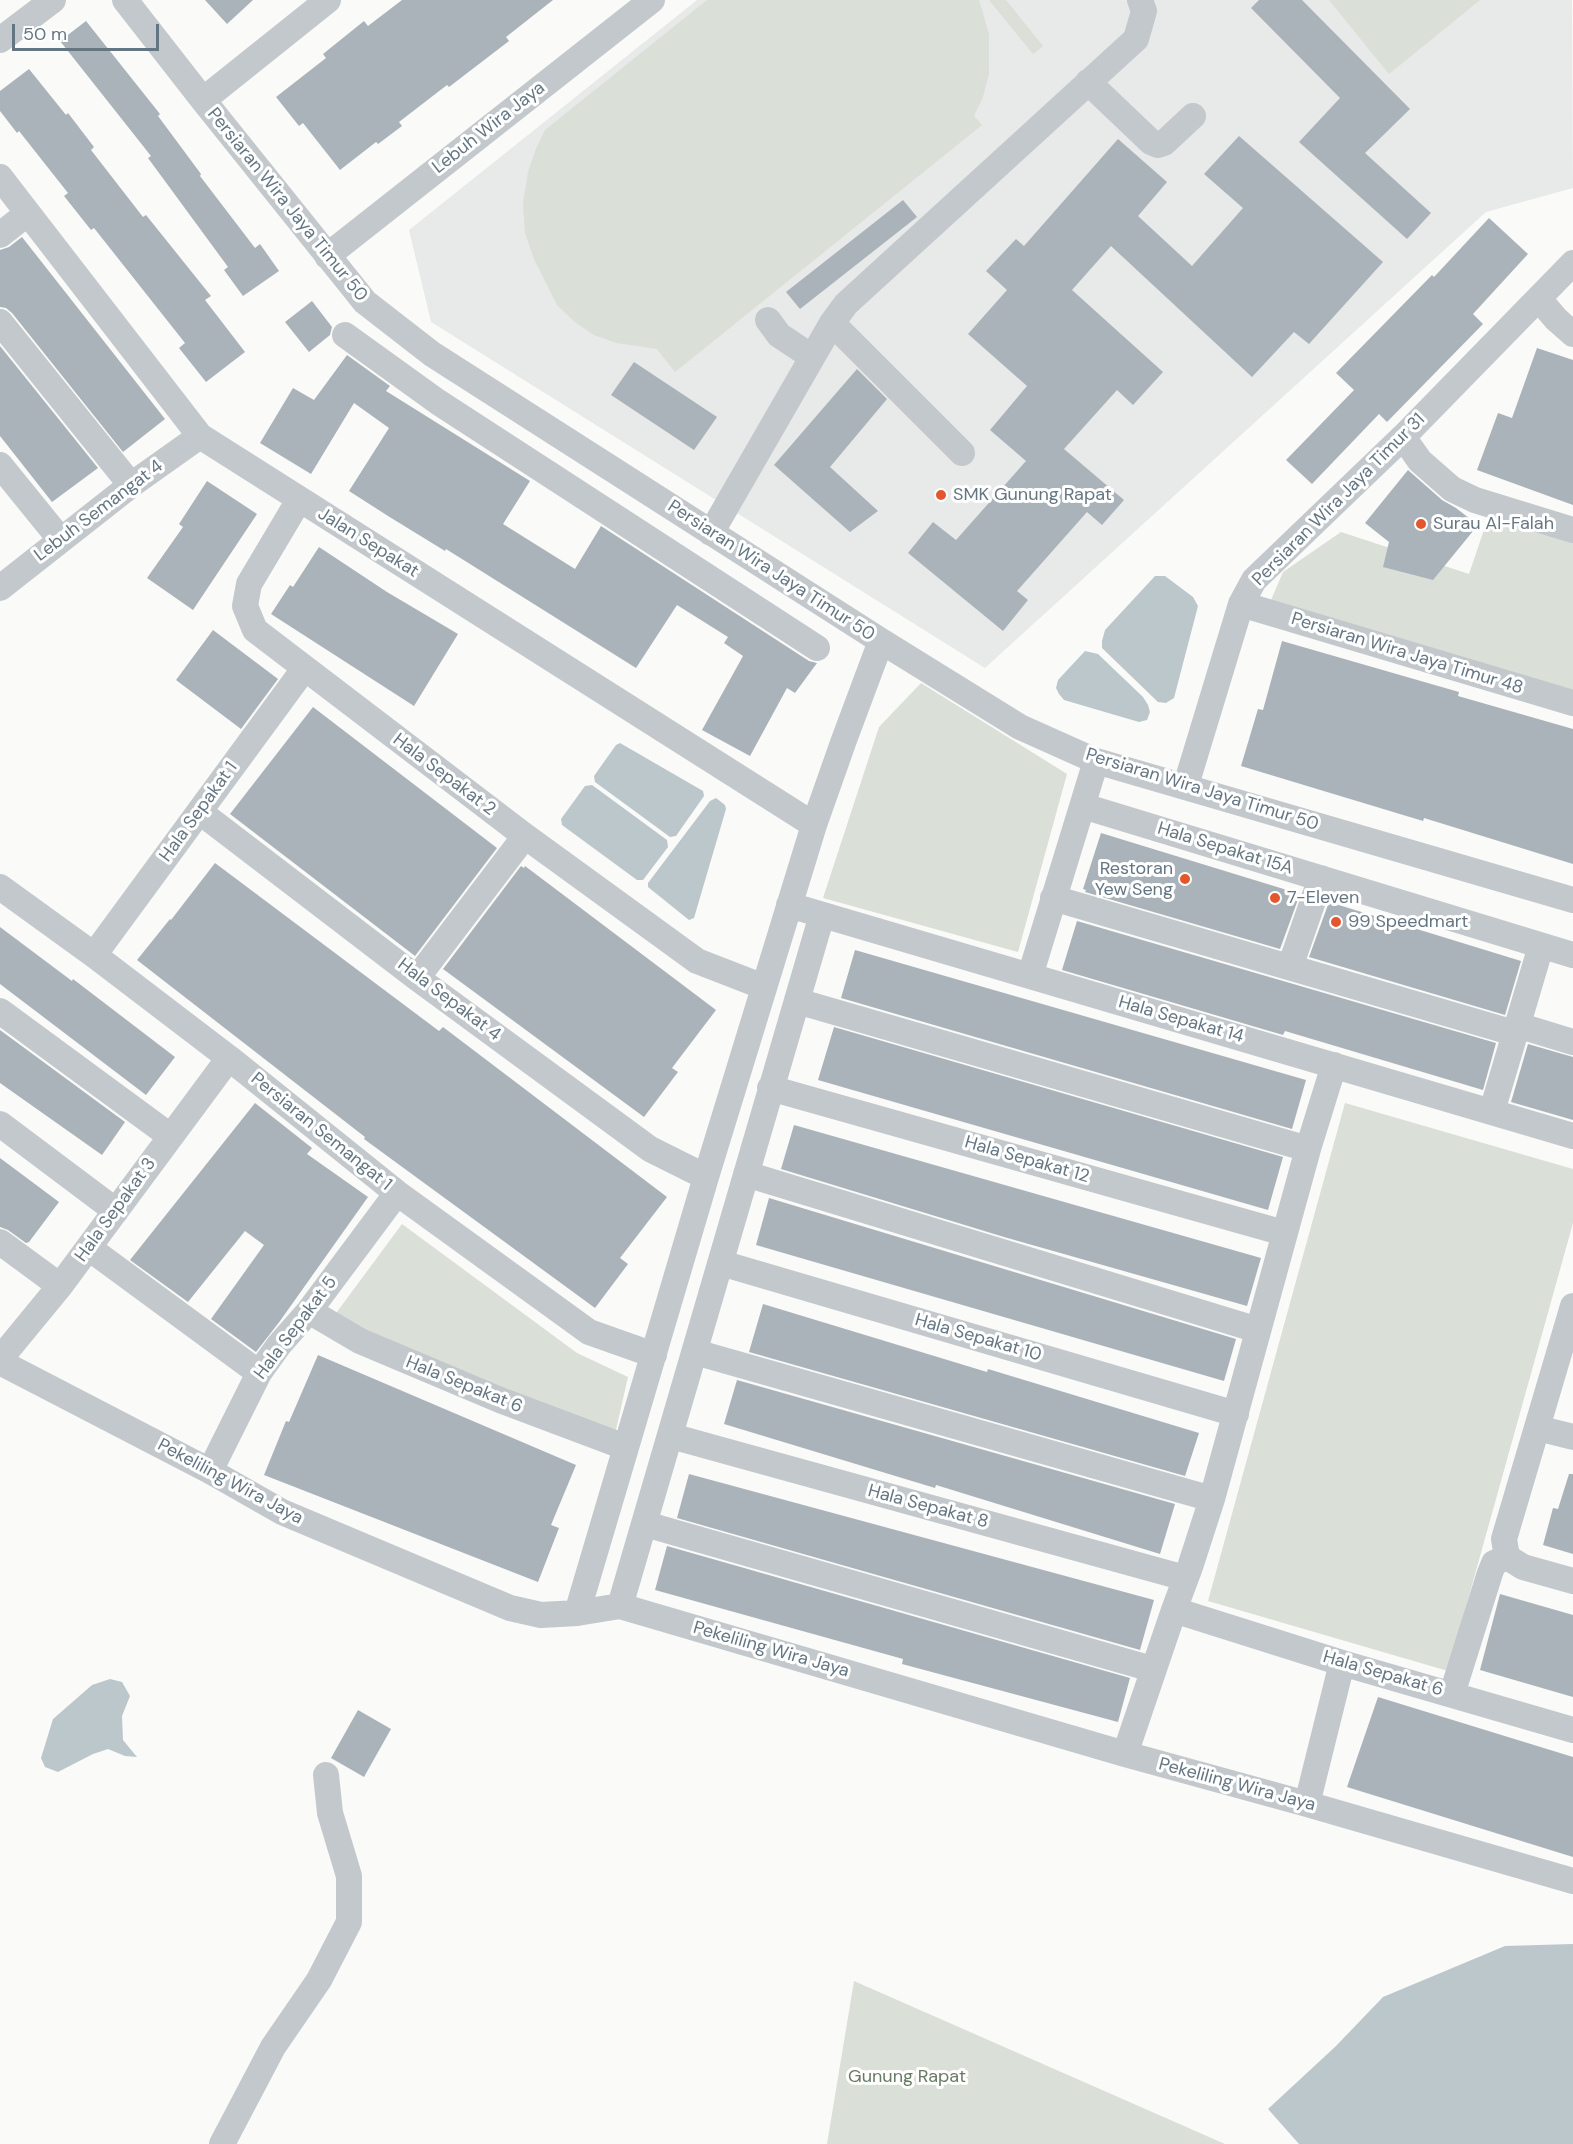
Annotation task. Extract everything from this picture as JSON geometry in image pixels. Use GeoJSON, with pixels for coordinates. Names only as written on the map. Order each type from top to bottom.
{"type":"FeatureCollection","features":[{"type":"Feature","properties":{"kind":"street"},"geometry":{"type":"LineString","coordinates":[[0,40],[52,0]]}},
{"type":"Feature","properties":{"kind":"street","name":"Persiaran Wira Jaya Timur 50"},"geometry":{"type":"LineString","coordinates":[[125,0],[202,100],[365,302],[432,354],[881,641],[1020,727],[1096,761],[1186,785],[1573,900]]}},
{"type":"Feature","properties":{"kind":"street"},"geometry":{"type":"LineString","coordinates":[[202,100],[328,0]]}},
{"type":"Feature","properties":{"kind":"street","name":"Lebuh Wira Jaya"},"geometry":{"type":"LineString","coordinates":[[327,256],[652,0]]}},
{"type":"Feature","properties":{"kind":"street"},"geometry":{"type":"LineString","coordinates":[[711,533],[832,323],[846,304],[1136,39],[1144,11],[1140,0]]}},
{"type":"Feature","properties":{"kind":"street"},"geometry":{"type":"LineString","coordinates":[[1088,82],[1151,142],[1158,145],[1164,143],[1193,116]]}},
{"type":"Feature","properties":{"kind":"street","name":"Jalan Sepakat"},"geometry":{"type":"LineString","coordinates":[[0,177],[200,436],[814,825]]}},
{"type":"Feature","properties":{"kind":"street"},"geometry":{"type":"LineString","coordinates":[[0,235],[28,213]]}},
{"type":"Feature","properties":{"kind":"street","name":"Persiaran Wira Jaya Timur 31"},"geometry":{"type":"LineString","coordinates":[[1186,785],[1242,604],[1254,580],[1403,437],[1573,263]]}},
{"type":"Feature","properties":{"kind":"street"},"geometry":{"type":"LineString","coordinates":[[1539,299],[1573,334]]}},
{"type":"Feature","properties":{"kind":"street"},"geometry":{"type":"LineString","coordinates":[[768,320],[779,335],[812,357]]}},
{"type":"Feature","properties":{"kind":"street"},"geometry":{"type":"LineString","coordinates":[[0,322],[131,485]]}},
{"type":"Feature","properties":{"kind":"street"},"geometry":{"type":"LineString","coordinates":[[832,323],[962,453]]}},
{"type":"Feature","properties":{"kind":"street"},"geometry":{"type":"LineString","coordinates":[[345,335],[438,402],[817,648]]}},
{"type":"Feature","properties":{"kind":"street"},"geometry":{"type":"LineString","coordinates":[[438,402],[457,370]]}},
{"type":"Feature","properties":{"kind":"street","name":"Lebuh Semangat 4"},"geometry":{"type":"LineString","coordinates":[[0,588],[131,485],[200,436]]}},
{"type":"Feature","properties":{"kind":"street"},"geometry":{"type":"LineString","coordinates":[[1403,437],[1420,461],[1452,489],[1475,500],[1573,530]]}},
{"type":"Feature","properties":{"kind":"street"},"geometry":{"type":"LineString","coordinates":[[561,482],[580,449]]}},
{"type":"Feature","properties":{"kind":"street"},"geometry":{"type":"LineString","coordinates":[[0,466],[60,539]]}},
{"type":"Feature","properties":{"kind":"street","name":"Hala Sepakat 2"},"geometry":{"type":"LineString","coordinates":[[299,500],[249,584],[245,606],[255,630],[525,836],[697,960],[764,987]]}},
{"type":"Feature","properties":{"kind":"street","name":"Persiaran Wira Jaya Timur 48"},"geometry":{"type":"LineString","coordinates":[[1242,604],[1573,703]]}},
{"type":"Feature","properties":{"kind":"street"},"geometry":{"type":"LineString","coordinates":[[577,1613],[624,1448],[814,825],[881,641]]}},
{"type":"Feature","properties":{"kind":"street","name":"Hala Sepakat 1"},"geometry":{"type":"LineString","coordinates":[[94,955],[304,669]]}},
{"type":"Feature","properties":{"kind":"street"},"geometry":{"type":"LineString","coordinates":[[1030,976],[1096,761]]}},
{"type":"Feature","properties":{"kind":"street","name":"Hala Sepakat 15A"},"geometry":{"type":"LineString","coordinates":[[1083,806],[1573,955]]}},
{"type":"Feature","properties":{"kind":"street","name":"Hala Sepakat 4"},"geometry":{"type":"LineString","coordinates":[[200,812],[417,978],[650,1149],[706,1177]]}},
{"type":"Feature","properties":{"kind":"street"},"geometry":{"type":"LineString","coordinates":[[417,978],[525,836]]}},
{"type":"Feature","properties":{"kind":"street"},"geometry":{"type":"LineString","coordinates":[[1290,967],[1321,878]]}},
{"type":"Feature","properties":{"kind":"street","name":"Persiaran Semangat 1"},"geometry":{"type":"LineString","coordinates":[[0,887],[229,1058],[397,1193],[589,1332],[654,1355]]}},
{"type":"Feature","properties":{"kind":"street"},"geometry":{"type":"LineString","coordinates":[[1053,897],[1290,967],[1515,1029],[1573,1042]]}},
{"type":"Feature","properties":{"kind":"street","name":"Hala Sepakat 14"},"geometry":{"type":"LineString","coordinates":[[789,905],[1573,1136]]}},
{"type":"Feature","properties":{"kind":"street"},"geometry":{"type":"LineString","coordinates":[[620,1606],[822,915]]}},
{"type":"Feature","properties":{"kind":"street"},"geometry":{"type":"LineString","coordinates":[[1492,1111],[1541,946]]}},
{"type":"Feature","properties":{"kind":"street"},"geometry":{"type":"LineString","coordinates":[[797,1002],[1308,1149]]}},
{"type":"Feature","properties":{"kind":"street"},"geometry":{"type":"LineString","coordinates":[[0,1011],[170,1136]]}},
{"type":"Feature","properties":{"kind":"street","name":"Hala Sepakat 3"},"geometry":{"type":"LineString","coordinates":[[0,1360],[60,1286],[229,1058]]}},
{"type":"Feature","properties":{"kind":"street"},"geometry":{"type":"LineString","coordinates":[[1125,1754],[1152,1669],[1183,1613],[1185,1578],[1212,1499],[1284,1233],[1334,1065]]}},
{"type":"Feature","properties":{"kind":"street","name":"Hala Sepakat 12"},"geometry":{"type":"LineString","coordinates":[[771,1088],[1284,1233]]}},
{"type":"Feature","properties":{"kind":"street"},"geometry":{"type":"LineString","coordinates":[[0,1124],[116,1210]]}},
{"type":"Feature","properties":{"kind":"street"},"geometry":{"type":"LineString","coordinates":[[746,1174],[1258,1330]]}},
{"type":"Feature","properties":{"kind":"street","name":"Hala Sepakat 5"},"geometry":{"type":"LineString","coordinates":[[210,1471],[259,1373],[279,1345],[309,1311],[397,1193]]}},
{"type":"Feature","properties":{"kind":"street"},"geometry":{"type":"LineString","coordinates":[[0,1242],[60,1286]]}},
{"type":"Feature","properties":{"kind":"street"},"geometry":{"type":"LineString","coordinates":[[88,1248],[259,1373]]}},
{"type":"Feature","properties":{"kind":"street","name":"Hala Sepakat 10"},"geometry":{"type":"LineString","coordinates":[[721,1263],[1236,1414]]}},
{"type":"Feature","properties":{"kind":"street"},"geometry":{"type":"LineString","coordinates":[[1515,1562],[1504,1539],[1573,1306]]}},
{"type":"Feature","properties":{"kind":"street","name":"Hala Sepakat 6"},"geometry":{"type":"LineString","coordinates":[[309,1311],[360,1341],[500,1401],[624,1448]]}},
{"type":"Feature","properties":{"kind":"street"},"geometry":{"type":"LineString","coordinates":[[695,1352],[1212,1499]]}},
{"type":"Feature","properties":{"kind":"street","name":"Pekeliling Wira Jaya"},"geometry":{"type":"LineString","coordinates":[[0,1360],[210,1471],[282,1512],[510,1608],[541,1615],[577,1613],[620,1606],[1125,1754],[1573,1881]]}},
{"type":"Feature","properties":{"kind":"street"},"geometry":{"type":"LineString","coordinates":[[1537,1428],[1573,1437]]}},
{"type":"Feature","properties":{"kind":"street","name":"Hala Sepakat 8"},"geometry":{"type":"LineString","coordinates":[[670,1436],[1185,1578]]}},
{"type":"Feature","properties":{"kind":"street"},"geometry":{"type":"LineString","coordinates":[[645,1524],[1152,1669]]}},
{"type":"Feature","properties":{"kind":"street"},"geometry":{"type":"LineString","coordinates":[[1452,1694],[1494,1563],[1515,1562],[1573,1581]]}},
{"type":"Feature","properties":{"kind":"street","name":"Hala Sepakat 6"},"geometry":{"type":"LineString","coordinates":[[1183,1613],[1342,1663],[1573,1730]]}},
{"type":"Feature","properties":{"kind":"street"},"geometry":{"type":"LineString","coordinates":[[1307,1804],[1342,1663]]}},
{"type":"Feature","properties":{"kind":"street"},"geometry":{"type":"LineString","coordinates":[[222,2144],[273,2047],[319,1980],[349,1922],[349,1876],[330,1813],[326,1775]]}},
{"type":"Feature","properties":{"kind":"shaded area","name":"SMK Gunung Rapat"},"geometry":{"type":"Polygon","coordinates":[[[697,0],[1572,0],[1573,188],[1486,212],[985,668],[431,322],[409,230],[697,0]]]}},
{"type":"Feature","properties":{"kind":"shaded area"},"geometry":{"type":"Polygon","coordinates":[[[1155,576],[1165,576],[1193,597],[1198,606],[1174,698],[1166,703],[1158,702],[1102,648],[1105,630],[1155,576]]]}},
{"type":"Feature","properties":{"kind":"shaded area"},"geometry":{"type":"Polygon","coordinates":[[[1085,651],[1098,654],[1143,697],[1150,712],[1147,720],[1139,722],[1064,700],[1056,688],[1058,680],[1085,651]]]}},
{"type":"Feature","properties":{"kind":"shaded area"},"geometry":{"type":"Polygon","coordinates":[[[620,743],[703,791],[704,796],[676,836],[670,837],[595,782],[594,776],[616,745],[620,743]]]}},
{"type":"Feature","properties":{"kind":"shaded area"},"geometry":{"type":"Polygon","coordinates":[[[592,785],[667,840],[668,847],[643,880],[637,880],[562,825],[561,819],[585,786],[592,785]]]}},
{"type":"Feature","properties":{"kind":"shaded area"},"geometry":{"type":"Polygon","coordinates":[[[716,798],[725,805],[726,809],[694,918],[689,920],[648,887],[648,883],[710,801],[716,798]]]}},
{"type":"Feature","properties":{"kind":"shaded area"},"geometry":{"type":"Polygon","coordinates":[[[110,1679],[122,1682],[130,1696],[122,1716],[123,1740],[137,1757],[125,1756],[108,1749],[58,1772],[45,1767],[41,1758],[53,1719],[92,1685],[110,1679]]]}},
{"type":"Feature","properties":{"kind":"shaded area"},"geometry":{"type":"Polygon","coordinates":[[[1573,1944],[1573,2144],[1299,2144],[1268,2109],[1336,2046],[1383,1997],[1505,1946],[1573,1944]]]}},
{"type":"Feature","properties":{"kind":"green space"},"geometry":{"type":"Polygon","coordinates":[[[707,0],[979,0],[989,34],[989,74],[983,97],[974,116],[982,125],[675,372],[657,349],[617,343],[594,335],[575,322],[557,305],[534,259],[525,233],[523,203],[528,172],[545,130],[707,0]]]}},
{"type":"Feature","properties":{"kind":"green space"},"geometry":{"type":"Polygon","coordinates":[[[989,0],[1006,0],[1043,46],[1033,54],[989,0]]]}},
{"type":"Feature","properties":{"kind":"green space"},"geometry":{"type":"Polygon","coordinates":[[[1329,0],[1480,0],[1389,74],[1329,0]]]}},
{"type":"Feature","properties":{"kind":"green space"},"geometry":{"type":"Polygon","coordinates":[[[1491,509],[1573,537],[1573,690],[1271,600],[1283,572],[1341,532],[1469,574],[1491,509]]]}},
{"type":"Feature","properties":{"kind":"green space"},"geometry":{"type":"Polygon","coordinates":[[[921,683],[1067,774],[1018,952],[823,898],[879,727],[921,683]]]}},
{"type":"Feature","properties":{"kind":"green space"},"geometry":{"type":"Polygon","coordinates":[[[1345,1103],[1573,1169],[1573,1223],[1448,1671],[1208,1601],[1345,1103]]]}},
{"type":"Feature","properties":{"kind":"green space"},"geometry":{"type":"Polygon","coordinates":[[[402,1224],[577,1353],[628,1377],[615,1434],[331,1320],[402,1224]]]}},
{"type":"Feature","properties":{"kind":"green space","name":"Gunung Rapat"},"geometry":{"type":"Polygon","coordinates":[[[854,1981],[1225,2144],[827,2144],[854,1981]]]}},
{"type":"Feature","properties":{"kind":"building"},"geometry":{"type":"Polygon","coordinates":[[[205,0],[253,0],[227,24],[205,0]]]}},
{"type":"Feature","properties":{"kind":"building"},"geometry":{"type":"Polygon","coordinates":[[[402,0],[553,0],[506,37],[509,41],[399,122],[402,126],[378,144],[376,142],[340,170],[303,123],[299,126],[276,97],[326,58],[323,54],[364,21],[368,26],[402,0]]]}},
{"type":"Feature","properties":{"kind":"building"},"geometry":{"type":"Polygon","coordinates":[[[1259,0],[1302,0],[1410,109],[1365,153],[1431,213],[1407,239],[1299,142],[1340,98],[1251,8],[1259,0]]]}},
{"type":"Feature","properties":{"kind":"building"},"geometry":{"type":"Polygon","coordinates":[[[86,21],[160,114],[158,116],[201,174],[200,176],[255,248],[260,244],[279,271],[243,296],[224,270],[228,267],[148,158],[151,156],[60,41],[86,21]]]}},
{"type":"Feature","properties":{"kind":"building"},"geometry":{"type":"Polygon","coordinates":[[[29,69],[66,115],[68,113],[94,147],[91,150],[143,217],[146,215],[211,296],[205,300],[245,352],[206,382],[179,348],[185,343],[94,228],[91,230],[64,196],[68,193],[19,131],[17,133],[0,111],[0,91],[29,69]]]}},
{"type":"Feature","properties":{"kind":"building"},"geometry":{"type":"Polygon","coordinates":[[[1239,136],[1383,262],[1309,344],[1294,332],[1252,377],[1111,246],[1072,290],[1163,372],[1133,405],[1117,390],[1064,449],[1124,500],[1102,525],[1087,512],[1017,591],[1028,600],[1003,631],[908,553],[933,522],[956,540],[1026,461],[990,430],[1027,386],[968,334],[1007,290],[986,271],[1016,239],[1024,246],[1118,139],[1167,182],[1138,216],[1192,266],[1243,208],[1204,174],[1239,136]]]}},
{"type":"Feature","properties":{"kind":"building"},"geometry":{"type":"Polygon","coordinates":[[[903,200],[917,217],[800,309],[786,292],[903,200]]]}},
{"type":"Feature","properties":{"kind":"building"},"geometry":{"type":"Polygon","coordinates":[[[1489,218],[1528,254],[1473,314],[1483,324],[1387,422],[1379,414],[1312,484],[1286,460],[1354,390],[1336,373],[1432,275],[1434,277],[1489,218]]]}},
{"type":"Feature","properties":{"kind":"building"},"geometry":{"type":"Polygon","coordinates":[[[22,237],[165,419],[123,452],[12,313],[0,307],[0,250],[9,247],[22,237]]]}},
{"type":"Feature","properties":{"kind":"building"},"geometry":{"type":"Polygon","coordinates":[[[312,301],[332,327],[330,335],[309,352],[285,322],[312,301]]]}},
{"type":"Feature","properties":{"kind":"building"},"geometry":{"type":"Polygon","coordinates":[[[0,346],[98,468],[52,502],[0,436],[0,346]]]}},
{"type":"Feature","properties":{"kind":"building"},"geometry":{"type":"Polygon","coordinates":[[[1537,348],[1573,360],[1573,505],[1477,470],[1498,413],[1512,418],[1537,348]]]}},
{"type":"Feature","properties":{"kind":"building"},"geometry":{"type":"Polygon","coordinates":[[[347,355],[390,386],[386,391],[530,481],[503,524],[575,569],[601,526],[809,661],[817,663],[795,693],[787,688],[750,756],[702,730],[743,656],[724,643],[728,637],[677,605],[636,668],[446,549],[445,551],[388,516],[349,491],[389,428],[354,403],[311,474],[260,443],[293,388],[314,400],[347,355]]]}},
{"type":"Feature","properties":{"kind":"building"},"geometry":{"type":"Polygon","coordinates":[[[634,362],[717,417],[694,450],[611,395],[634,362]]]}},
{"type":"Feature","properties":{"kind":"building"},"geometry":{"type":"Polygon","coordinates":[[[857,369],[887,399],[830,467],[878,511],[850,532],[774,465],[857,369]]]}},
{"type":"Feature","properties":{"kind":"building","name":"Surau Al-Falah"},"geometry":{"type":"Polygon","coordinates":[[[1408,470],[1442,500],[1478,525],[1433,580],[1383,567],[1389,542],[1365,523],[1408,470]]]}},
{"type":"Feature","properties":{"kind":"building"},"geometry":{"type":"Polygon","coordinates":[[[207,481],[257,514],[193,610],[147,578],[183,527],[179,524],[207,481]]]}},
{"type":"Feature","properties":{"kind":"building"},"geometry":{"type":"Polygon","coordinates":[[[319,547],[387,592],[458,634],[414,706],[271,614],[290,585],[293,587],[319,547]]]}},
{"type":"Feature","properties":{"kind":"building"},"geometry":{"type":"Polygon","coordinates":[[[213,630],[278,679],[241,729],[176,680],[213,630]]]}},
{"type":"Feature","properties":{"kind":"building"},"geometry":{"type":"Polygon","coordinates":[[[1282,641],[1459,692],[1458,696],[1573,729],[1573,864],[1424,818],[1423,821],[1241,766],[1258,709],[1263,710],[1282,641]]]}},
{"type":"Feature","properties":{"kind":"building"},"geometry":{"type":"Polygon","coordinates":[[[313,707],[497,848],[415,956],[230,814],[313,707]]]}},
{"type":"Feature","properties":{"kind":"building"},"geometry":{"type":"Polygon","coordinates":[[[1101,833],[1300,894],[1280,949],[1085,892],[1086,890],[1083,889],[1101,833]]]}},
{"type":"Feature","properties":{"kind":"building"},"geometry":{"type":"Polygon","coordinates":[[[215,863],[439,1031],[443,1027],[667,1197],[620,1258],[628,1264],[595,1308],[364,1139],[365,1137],[137,960],[215,863]]]}},
{"type":"Feature","properties":{"kind":"building"},"geometry":{"type":"Polygon","coordinates":[[[521,866],[524,868],[525,866],[716,1010],[672,1068],[678,1072],[644,1117],[443,969],[521,866]]]}},
{"type":"Feature","properties":{"kind":"building"},"geometry":{"type":"Polygon","coordinates":[[[1329,902],[1521,961],[1505,1015],[1309,957],[1329,902]]]}},
{"type":"Feature","properties":{"kind":"building"},"geometry":{"type":"Polygon","coordinates":[[[1077,921],[1496,1043],[1483,1090],[1285,1031],[1283,1035],[1062,970],[1077,921]]]}},
{"type":"Feature","properties":{"kind":"building"},"geometry":{"type":"Polygon","coordinates":[[[0,927],[175,1057],[146,1095],[0,984],[0,927]]]}},
{"type":"Feature","properties":{"kind":"building"},"geometry":{"type":"Polygon","coordinates":[[[855,950],[1306,1080],[1292,1129],[841,998],[855,950]]]}},
{"type":"Feature","properties":{"kind":"building"},"geometry":{"type":"Polygon","coordinates":[[[834,1027],[1283,1157],[1268,1210],[818,1080],[834,1027]]]}},
{"type":"Feature","properties":{"kind":"building"},"geometry":{"type":"Polygon","coordinates":[[[0,1030],[125,1122],[102,1155],[0,1083],[0,1030]]]}},
{"type":"Feature","properties":{"kind":"building"},"geometry":{"type":"Polygon","coordinates":[[[1528,1044],[1573,1057],[1573,1120],[1511,1102],[1528,1044]]]}},
{"type":"Feature","properties":{"kind":"building"},"geometry":{"type":"Polygon","coordinates":[[[255,1103],[312,1148],[307,1154],[368,1197],[256,1352],[211,1319],[264,1245],[245,1231],[188,1302],[130,1260],[255,1103]]]}},
{"type":"Feature","properties":{"kind":"building"},"geometry":{"type":"Polygon","coordinates":[[[794,1125],[1261,1258],[1247,1306],[1004,1237],[781,1169],[794,1125]]]}},
{"type":"Feature","properties":{"kind":"building"},"geometry":{"type":"Polygon","coordinates":[[[0,1158],[59,1202],[26,1243],[0,1227],[0,1158]]]}},
{"type":"Feature","properties":{"kind":"building"},"geometry":{"type":"Polygon","coordinates":[[[769,1198],[1236,1339],[1224,1381],[756,1245],[769,1198]]]}},
{"type":"Feature","properties":{"kind":"building"},"geometry":{"type":"Polygon","coordinates":[[[763,1304],[1199,1433],[1185,1476],[749,1352],[763,1304]]]}},
{"type":"Feature","properties":{"kind":"building"},"geometry":{"type":"Polygon","coordinates":[[[318,1355],[576,1465],[551,1525],[559,1528],[538,1582],[264,1475],[286,1421],[289,1422],[318,1355]]]}},
{"type":"Feature","properties":{"kind":"building"},"geometry":{"type":"Polygon","coordinates":[[[737,1380],[1175,1504],[1160,1554],[936,1485],[935,1488],[724,1424],[737,1380]]]}},
{"type":"Feature","properties":{"kind":"building"},"geometry":{"type":"Polygon","coordinates":[[[689,1474],[1154,1600],[1140,1650],[677,1518],[689,1474]]]}},
{"type":"Feature","properties":{"kind":"building"},"geometry":{"type":"Polygon","coordinates":[[[1569,1474],[1573,1474],[1573,1554],[1543,1545],[1553,1508],[1558,1509],[1569,1474]]]}},
{"type":"Feature","properties":{"kind":"building"},"geometry":{"type":"Polygon","coordinates":[[[667,1546],[1130,1678],[1118,1722],[902,1664],[903,1659],[655,1590],[667,1546]]]}},
{"type":"Feature","properties":{"kind":"building"},"geometry":{"type":"Polygon","coordinates":[[[1500,1594],[1573,1615],[1573,1697],[1480,1670],[1500,1594]]]}},
{"type":"Feature","properties":{"kind":"building"},"geometry":{"type":"Polygon","coordinates":[[[1378,1697],[1573,1757],[1573,1857],[1347,1787],[1378,1697]]]}},
{"type":"Feature","properties":{"kind":"building"},"geometry":{"type":"Polygon","coordinates":[[[358,1710],[391,1729],[364,1777],[331,1758],[358,1710]]]}},
{"type":"Feature","properties":{"kind":"place","name":"SMK Gunung Rapat"},"geometry":{"type":"Point","coordinates":[941,495]}},
{"type":"Feature","properties":{"kind":"place","name":"Surau Al-Falah"},"geometry":{"type":"Point","coordinates":[1421,524]}},
{"type":"Feature","properties":{"kind":"place","name":"Restoran Yew Seng"},"geometry":{"type":"Point","coordinates":[1185,879]}},
{"type":"Feature","properties":{"kind":"place","name":"7-Eleven"},"geometry":{"type":"Point","coordinates":[1275,898]}},
{"type":"Feature","properties":{"kind":"place","name":"99 Speedmart"},"geometry":{"type":"Point","coordinates":[1336,922]}}]}
